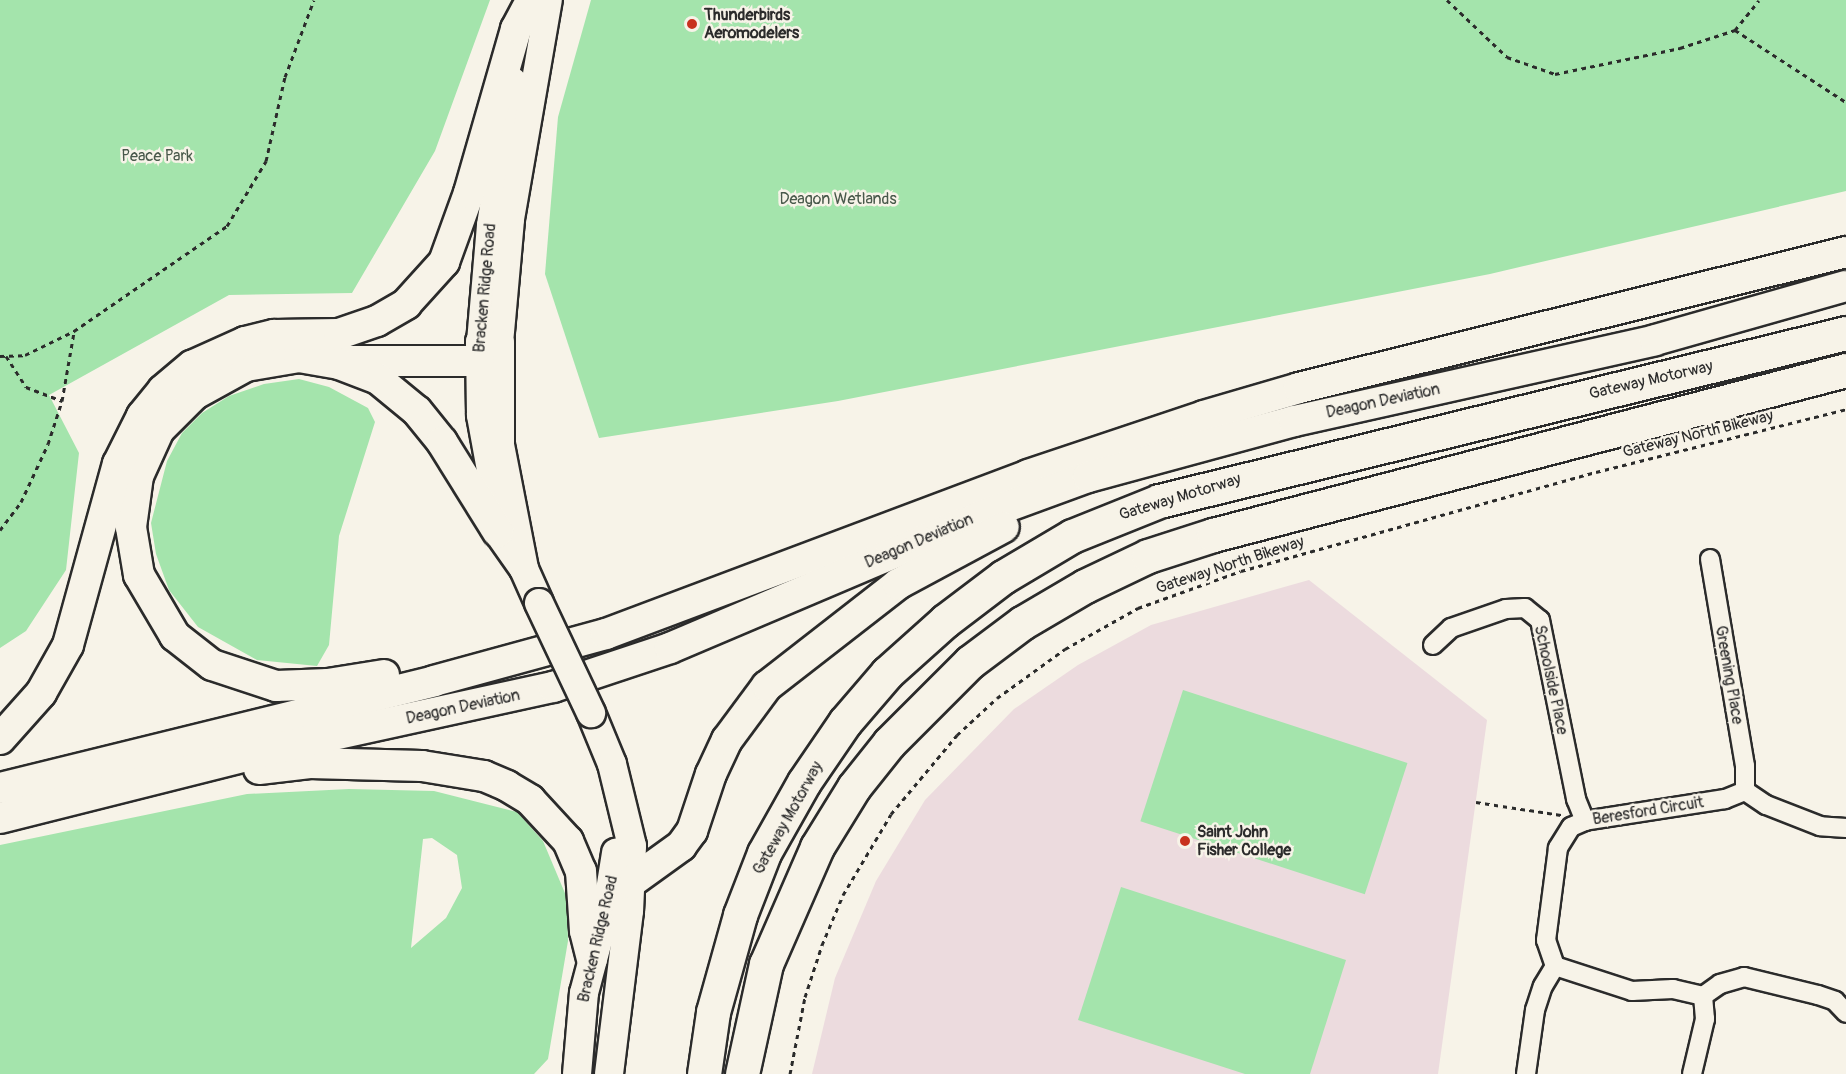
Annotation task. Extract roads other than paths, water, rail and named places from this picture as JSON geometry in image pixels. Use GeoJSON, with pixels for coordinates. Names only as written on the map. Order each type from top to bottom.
{"type":"FeatureCollection","features":[{"type":"Feature","properties":{"kind":"highway"},"geometry":{"type":"LineString","coordinates":[[0,739],[41,693],[68,645],[118,464],[142,416],[163,390],[192,366],[245,342],[274,335],[350,332],[406,304],[444,262],[469,193],[516,29],[535,3]]}},
{"type":"Feature","properties":{"kind":"highway","name":"Deagon Deviation"},"geometry":{"type":"LineString","coordinates":[[0,788],[513,660],[606,634],[1018,479],[1204,416],[1310,386],[1846,252]]}},
{"type":"Feature","properties":{"kind":"highway","name":"Deagon Deviation"},"geometry":{"type":"LineString","coordinates":[[0,818],[170,775],[553,687],[610,670],[976,518],[1088,477],[1294,420],[1655,340],[1846,286]]}},
{"type":"Feature","properties":{"kind":"highway"},"geometry":{"type":"LineString","coordinates":[[350,332],[362,338],[489,352]]}},
{"type":"Feature","properties":{"kind":"highway","name":"Gateway Motorway"},"geometry":{"type":"LineString","coordinates":[[704,1074],[722,972],[764,853],[804,782],[845,722],[887,673],[945,621],[1004,578],[1072,536],[1159,501],[1846,333]]}},
{"type":"Feature","properties":{"kind":"highway"},"geometry":{"type":"LineString","coordinates":[[339,363],[351,358],[489,352]]}},
{"type":"Feature","properties":{"kind":"highway"},"geometry":{"type":"LineString","coordinates":[[498,532],[453,459],[417,411],[378,380],[339,363],[299,357],[246,366],[195,394],[159,430],[138,476],[131,526],[139,575],[160,617],[175,636],[212,665],[276,686],[328,684],[484,653],[513,660]]}},
{"type":"Feature","properties":{"kind":"highway"},"geometry":{"type":"LineString","coordinates":[[742,1074],[766,964],[817,847],[854,788],[889,743],[970,662],[1022,623],[1085,586],[1148,556],[1213,535],[1846,370]]}},
{"type":"Feature","properties":{"kind":"highway"},"geometry":{"type":"LineString","coordinates":[[631,882],[681,846],[692,831],[711,774],[728,740],[767,686],[898,584],[972,541],[1066,500],[1088,477]]}},
{"type":"Feature","properties":{"kind":"highway"},"geometry":{"type":"LineString","coordinates":[[170,775],[205,781],[288,765],[388,765],[454,769],[500,783],[530,800],[568,841],[581,871],[585,931],[592,958]]}},
{"type":"Feature","properties":{"kind":"main road","name":"Bracken Ridge Road"},"geometry":{"type":"LineString","coordinates":[[524,569],[500,445],[489,352],[490,225],[535,3]]}},
{"type":"Feature","properties":{"kind":"main road","name":"Bracken Ridge Road"},"geometry":{"type":"LineString","coordinates":[[489,352],[480,415],[500,519],[498,532],[524,569],[591,714],[612,764],[621,803],[630,825],[631,882],[609,1074]]}},
{"type":"Feature","properties":{"kind":"main road","name":"Bracken Ridge Road"},"geometry":{"type":"LineString","coordinates":[[577,1074],[578,1026],[592,958],[612,881],[621,803]]}},
{"type":"Feature","properties":{"kind":"street","name":"Greening Place"},"geometry":{"type":"LineString","coordinates":[[1710,559],[1745,766],[1745,791]]}},
{"type":"Feature","properties":{"kind":"street","name":"Schoolside Place"},"geometry":{"type":"LineString","coordinates":[[1433,645],[1451,628],[1506,609],[1525,608],[1540,620],[1576,798],[1586,821]]}},
{"type":"Feature","properties":{"kind":"street","name":"Beresford Circuit"},"geometry":{"type":"LineString","coordinates":[[1556,966],[1546,940],[1558,848],[1571,827],[1586,821],[1725,799],[1745,791]]}},
{"type":"Feature","properties":{"kind":"street"},"geometry":{"type":"LineString","coordinates":[[1745,791],[1766,805],[1820,826],[1846,828]]}},
{"type":"Feature","properties":{"kind":"street"},"geometry":{"type":"LineString","coordinates":[[1526,1074],[1535,1010],[1543,986],[1556,966],[1632,991],[1673,989],[1704,996],[1720,984],[1744,977],[1763,979],[1835,1001],[1846,1013]]}},
{"type":"Feature","properties":{"kind":"street"},"geometry":{"type":"LineString","coordinates":[[1692,1074],[1706,1019],[1704,996]]}},
{"type":"Feature","properties":{"kind":"place","name":"Thunderbirds Aeromodelers"},"geometry":{"type":"Point","coordinates":[692,24]}},
{"type":"Feature","properties":{"kind":"place","name":"Saint John Fisher College"},"geometry":{"type":"Point","coordinates":[1185,841]}},
{"type":"Feature","properties":{"kind":"park label","name":"Peace Park"},"geometry":{"type":"Point","coordinates":[157,156]}},
{"type":"Feature","properties":{"kind":"park label","name":"Deagon Wetlands"},"geometry":{"type":"Point","coordinates":[838,199]}}]}
